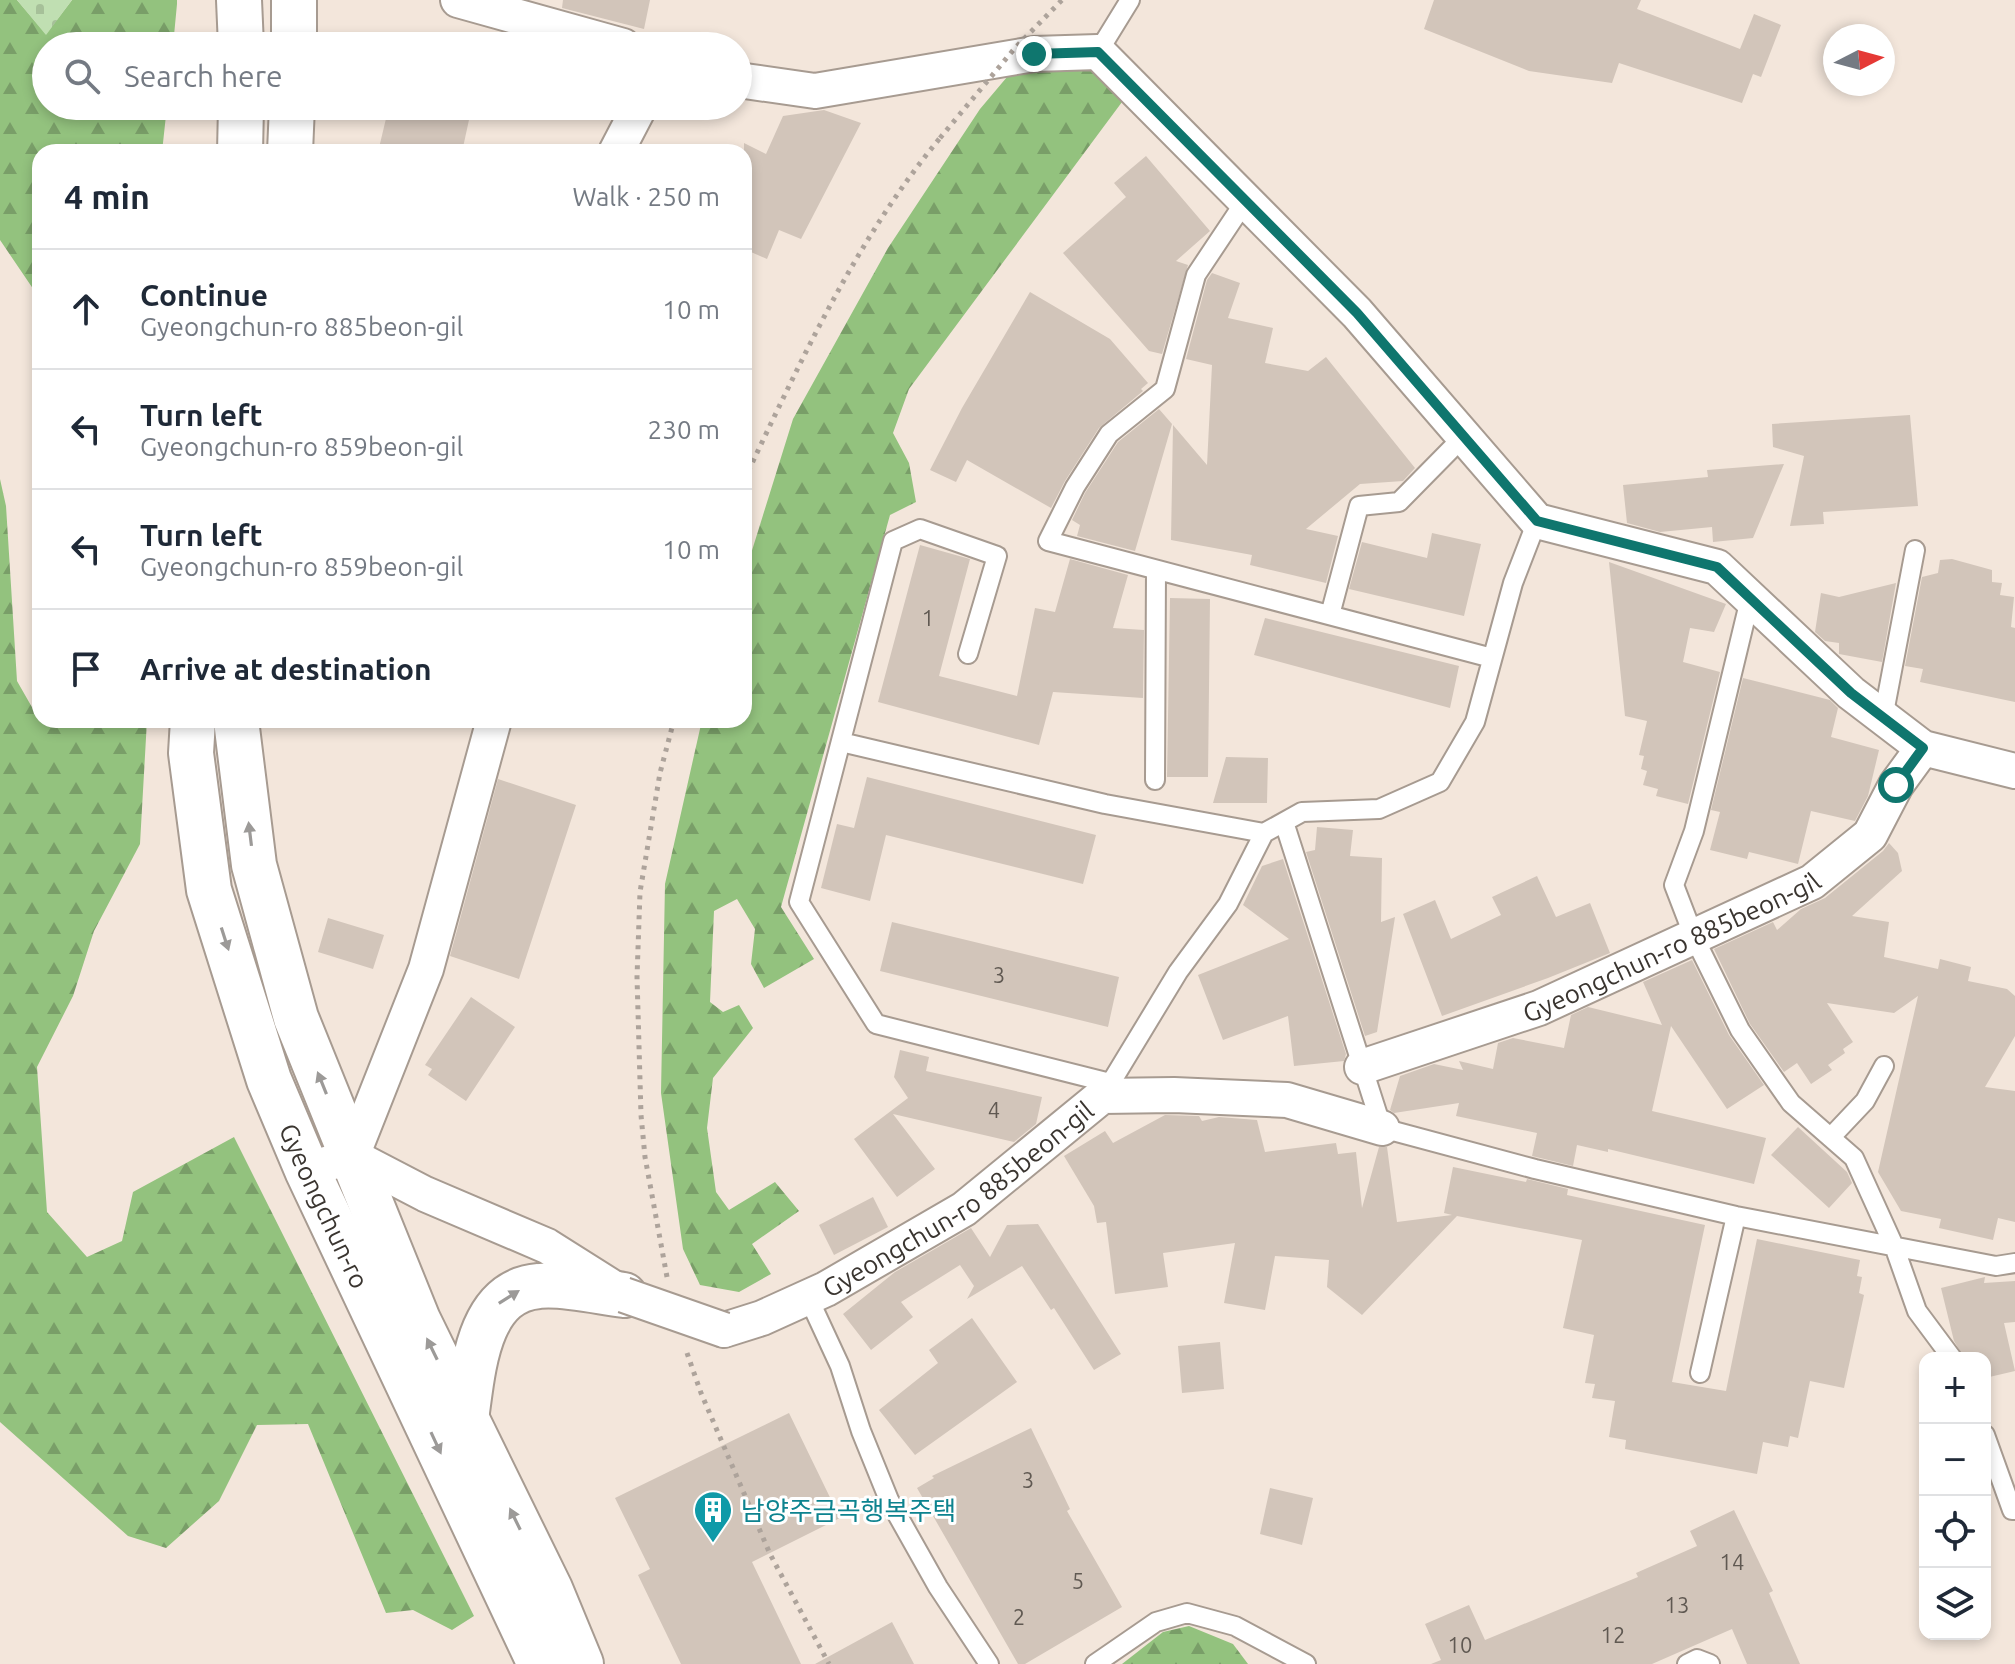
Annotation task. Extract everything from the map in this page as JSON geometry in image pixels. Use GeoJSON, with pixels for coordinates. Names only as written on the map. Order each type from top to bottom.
{"type":"FeatureCollection","features":[{"type":"Feature","properties":{"kind":"street"},"geometry":{"type":"LineString","coordinates":[[239,0],[240,32]]}},
{"type":"Feature","properties":{"kind":"street"},"geometry":{"type":"LineString","coordinates":[[294,0],[294,32]]}},
{"type":"Feature","properties":{"kind":"street"},"geometry":{"type":"LineString","coordinates":[[458,0],[573,32]]}},
{"type":"Feature","properties":{"kind":"street"},"geometry":{"type":"LineString","coordinates":[[752,82],[815,91],[1034,54],[1098,52],[1357,313],[1537,521],[1717,567],[1851,693],[1923,748],[2015,771]]}},
{"type":"Feature","properties":{"kind":"street"},"geometry":{"type":"LineString","coordinates":[[240,144],[241,120]]}},
{"type":"Feature","properties":{"kind":"street"},"geometry":{"type":"LineString","coordinates":[[290,144],[291,120]]}},
{"type":"Feature","properties":{"kind":"street"},"geometry":{"type":"LineString","coordinates":[[620,144],[633,120]]}},
{"type":"Feature","properties":{"kind":"street","name":"Gyeongchun-ro"},"geometry":{"type":"LineString","coordinates":[[193,728],[191,753],[209,890],[269,1080],[307,1170],[540,1664]]}},
{"type":"Feature","properties":{"kind":"street","name":"Gyeongchun-ro"},"geometry":{"type":"LineString","coordinates":[[237,728],[254,865],[296,1018],[418,1320],[550,1589],[581,1664]]}},
{"type":"Feature","properties":{"kind":"street"},"geometry":{"type":"LineString","coordinates":[[352,1156],[426,969],[492,728]]}},
{"type":"Feature","properties":{"kind":"street","name":"Gyeongchun-ro 885beon-gil"},"geometry":{"type":"LineString","coordinates":[[1362,1067],[1539,1008],[1812,882],[1870,835],[1896,785],[1923,748]]}},
{"type":"Feature","properties":{"kind":"street","name":"Gyeongchun-ro 885beon-gil"},"geometry":{"type":"LineString","coordinates":[[624,1295],[724,1330],[762,1318],[826,1289],[964,1209],[1106,1090],[1287,1100],[1382,1128]]}},
{"type":"Feature","properties":{"kind":"street"},"geometry":{"type":"LineString","coordinates":[[307,1170],[352,1156],[425,1194],[547,1246],[624,1295]]}},
{"type":"Feature","properties":{"kind":"street"},"geometry":{"type":"LineString","coordinates":[[466,1419],[474,1363],[496,1305],[515,1291],[540,1285],[624,1295]]}},
{"type":"Feature","properties":{"kind":"lane"},"geometry":{"type":"LineString","coordinates":[[1098,52],[1130,0]]}},
{"type":"Feature","properties":{"kind":"lane"},"geometry":{"type":"LineString","coordinates":[[1246,200],[1196,275],[1165,389],[1109,434],[1075,487],[1048,541],[1492,658]]}},
{"type":"Feature","properties":{"kind":"lane"},"geometry":{"type":"LineString","coordinates":[[1330,615],[1359,506],[1399,502],[1464,436]]}},
{"type":"Feature","properties":{"kind":"lane"},"geometry":{"type":"LineString","coordinates":[[968,654],[997,556],[920,529],[893,541],[799,902],[876,1024],[1106,1090],[1178,972],[1228,904],[1264,833],[1302,812],[1379,809],[1440,782],[1475,722],[1513,583],[1537,521]]}},
{"type":"Feature","properties":{"kind":"lane"},"geometry":{"type":"LineString","coordinates":[[1883,718],[1915,550]]}},
{"type":"Feature","properties":{"kind":"lane"},"geometry":{"type":"LineString","coordinates":[[1155,780],[1156,570]]}},
{"type":"Feature","properties":{"kind":"lane"},"geometry":{"type":"LineString","coordinates":[[1750,599],[1694,831],[1674,885],[1694,937],[1740,1030],[1791,1103],[1854,1158],[1894,1246],[1917,1311],[1948,1352]]}},
{"type":"Feature","properties":{"kind":"lane"},"geometry":{"type":"LineString","coordinates":[[841,742],[1105,804],[1264,833]]}},
{"type":"Feature","properties":{"kind":"lane"},"geometry":{"type":"LineString","coordinates":[[1284,822],[1382,1128],[1535,1169],[1736,1216],[1996,1266],[2015,1263]]}},
{"type":"Feature","properties":{"kind":"lane"},"geometry":{"type":"LineString","coordinates":[[1831,1137],[1865,1101],[1884,1066]]}},
{"type":"Feature","properties":{"kind":"lane"},"geometry":{"type":"LineString","coordinates":[[1700,1373],[1736,1216]]}},
{"type":"Feature","properties":{"kind":"lane"},"geometry":{"type":"LineString","coordinates":[[808,1297],[840,1366],[861,1431],[889,1500],[938,1587],[989,1664]]}},
{"type":"Feature","properties":{"kind":"lane"},"geometry":{"type":"LineString","coordinates":[[1991,1452],[2012,1510],[2015,1510]]}},
{"type":"Feature","properties":{"kind":"lane"},"geometry":{"type":"LineString","coordinates":[[1095,1664],[1156,1622],[1187,1613],[1235,1626],[1306,1664]]}},
{"type":"Feature","properties":{"kind":"lane"},"geometry":{"type":"LineString","coordinates":[[1687,1664],[1697,1659],[1710,1664]]}},
{"type":"Feature","properties":{"kind":"path"},"geometry":{"type":"LineString","coordinates":[[752,463],[799,366],[868,241],[916,167],[1015,48],[1062,0]]}},
{"type":"Feature","properties":{"kind":"path"},"geometry":{"type":"LineString","coordinates":[[667,1279],[645,1157],[637,977],[643,876],[660,773],[672,728]]}},
{"type":"Feature","properties":{"kind":"path"},"geometry":{"type":"LineString","coordinates":[[686,1350],[701,1393],[770,1554],[829,1664]]}},
{"type":"Feature","properties":{"kind":"green space"},"geometry":{"type":"Polygon","coordinates":[[[0,0],[17,0],[44,32],[32,32],[32,120],[165,120],[163,144],[32,144],[32,287],[0,240],[0,0]]]}},
{"type":"Feature","properties":{"kind":"green space"},"geometry":{"type":"Polygon","coordinates":[[[17,0],[72,0],[48,32],[44,32],[17,0]]]}},
{"type":"Feature","properties":{"kind":"green space"},"geometry":{"type":"Polygon","coordinates":[[[72,0],[177,0],[174,32],[48,32],[72,0]]]}},
{"type":"Feature","properties":{"kind":"green space"},"geometry":{"type":"Polygon","coordinates":[[[1018,64],[1087,67],[1122,102],[909,389],[893,433],[909,463],[916,502],[890,515],[781,907],[814,959],[764,988],[751,964],[755,929],[737,899],[714,911],[710,1002],[723,1012],[739,1005],[753,1028],[713,1078],[707,1128],[716,1192],[729,1210],[775,1182],[799,1211],[752,1244],[771,1274],[739,1292],[700,1285],[683,1249],[661,1093],[665,884],[700,728],[752,728],[752,550],[793,419],[888,248],[980,109],[1018,64]]]}},
{"type":"Feature","properties":{"kind":"green space"},"geometry":{"type":"Polygon","coordinates":[[[0,479],[6,506],[17,681],[32,707],[32,728],[147,728],[140,844],[94,931],[73,996],[37,1067],[47,1212],[87,1257],[122,1241],[133,1192],[234,1137],[474,1616],[452,1630],[413,1610],[386,1613],[308,1424],[257,1425],[219,1501],[166,1548],[128,1536],[0,1422],[0,479]]]}},
{"type":"Feature","properties":{"kind":"green space"},"geometry":{"type":"Polygon","coordinates":[[[1189,1626],[1233,1644],[1248,1664],[1122,1664],[1163,1632],[1189,1626]]]}},
{"type":"Feature","properties":{"kind":"building"},"geometry":{"type":"Polygon","coordinates":[[[563,0],[650,0],[644,29],[562,8],[563,0]]]}},
{"type":"Feature","properties":{"kind":"building"},"geometry":{"type":"Polygon","coordinates":[[[1434,0],[1641,0],[1637,9],[1740,49],[1754,14],[1781,25],[1761,77],[1753,74],[1742,103],[1619,63],[1612,83],[1529,71],[1424,29],[1434,0]]]}},
{"type":"Feature","properties":{"kind":"building"},"geometry":{"type":"Polygon","coordinates":[[[824,110],[861,123],[801,239],[779,230],[767,259],[752,252],[752,147],[766,154],[783,116],[824,110]]]}},
{"type":"Feature","properties":{"kind":"building"},"geometry":{"type":"Polygon","coordinates":[[[386,120],[469,120],[464,144],[380,144],[386,120]]]}},
{"type":"Feature","properties":{"kind":"building"},"geometry":{"type":"Polygon","coordinates":[[[1146,156],[1210,231],[1176,261],[1188,265],[1162,354],[1149,351],[1063,253],[1126,197],[1114,183],[1146,156]]]}},
{"type":"Feature","properties":{"kind":"building"},"geometry":{"type":"Polygon","coordinates":[[[1212,273],[1240,283],[1228,318],[1273,328],[1265,363],[1308,371],[1326,357],[1415,468],[1403,481],[1360,484],[1306,529],[1338,536],[1326,583],[1250,565],[1252,555],[1171,540],[1173,425],[1207,465],[1212,365],[1186,359],[1207,280],[1212,273]]]}},
{"type":"Feature","properties":{"kind":"building"},"geometry":{"type":"Polygon","coordinates":[[[1030,292],[1110,339],[1148,383],[1141,389],[1143,391],[1099,428],[1051,508],[967,460],[956,482],[930,470],[962,408],[1030,292]]]}},
{"type":"Feature","properties":{"kind":"building"},"geometry":{"type":"Polygon","coordinates":[[[1159,409],[1172,424],[1135,551],[1077,536],[1080,525],[1072,520],[1085,493],[1118,442],[1159,409]]]}},
{"type":"Feature","properties":{"kind":"building"},"geometry":{"type":"Polygon","coordinates":[[[1910,415],[1918,506],[1823,512],[1824,524],[1790,526],[1804,456],[1773,447],[1772,424],[1910,415]]]}},
{"type":"Feature","properties":{"kind":"building"},"geometry":{"type":"Polygon","coordinates":[[[1784,464],[1753,538],[1713,542],[1712,527],[1660,532],[1627,523],[1623,485],[1708,477],[1707,470],[1784,464]]]}},
{"type":"Feature","properties":{"kind":"building"},"geometry":{"type":"Polygon","coordinates":[[[1432,533],[1481,544],[1464,616],[1349,589],[1362,542],[1427,558],[1432,533]]]}},
{"type":"Feature","properties":{"kind":"building"},"geometry":{"type":"Polygon","coordinates":[[[920,545],[970,559],[939,676],[1017,696],[1035,608],[1055,612],[1070,559],[1128,575],[1113,628],[1144,630],[1143,698],[1053,692],[1039,745],[878,702],[920,545]]]}},
{"type":"Feature","properties":{"kind":"building"},"geometry":{"type":"Polygon","coordinates":[[[1952,559],[1992,570],[1992,582],[2002,583],[2000,595],[2014,597],[2011,627],[2015,628],[2015,702],[1920,682],[1923,669],[1905,666],[1922,577],[1938,573],[1940,560],[1952,559]]]}},
{"type":"Feature","properties":{"kind":"building"},"geometry":{"type":"Polygon","coordinates":[[[1609,562],[1726,604],[1714,632],[1690,628],[1683,662],[1720,672],[1688,804],[1656,796],[1658,789],[1643,785],[1647,771],[1641,769],[1644,756],[1639,755],[1647,721],[1625,716],[1609,562]]]}},
{"type":"Feature","properties":{"kind":"building"},"geometry":{"type":"Polygon","coordinates":[[[1896,583],[1882,662],[1839,654],[1839,643],[1825,641],[1815,632],[1821,593],[1839,597],[1896,583]]]}},
{"type":"Feature","properties":{"kind":"building"},"geometry":{"type":"Polygon","coordinates":[[[1170,598],[1210,599],[1208,777],[1167,777],[1170,598]]]}},
{"type":"Feature","properties":{"kind":"building"},"geometry":{"type":"Polygon","coordinates":[[[1265,618],[1459,666],[1450,708],[1254,655],[1265,618]]]}},
{"type":"Feature","properties":{"kind":"building"},"geometry":{"type":"Polygon","coordinates":[[[1743,678],[1830,700],[1838,708],[1831,737],[1879,750],[1868,796],[1855,821],[1811,811],[1798,864],[1749,852],[1747,859],[1710,850],[1720,812],[1711,810],[1743,678]]]}},
{"type":"Feature","properties":{"kind":"building"},"geometry":{"type":"Polygon","coordinates":[[[1226,757],[1268,758],[1267,803],[1213,803],[1226,757]]]}},
{"type":"Feature","properties":{"kind":"building"},"geometry":{"type":"Polygon","coordinates":[[[867,777],[1096,835],[1083,884],[886,835],[870,901],[821,888],[837,824],[854,828],[867,777]]]}},
{"type":"Feature","properties":{"kind":"building"},"geometry":{"type":"Polygon","coordinates":[[[498,779],[576,805],[519,979],[450,956],[498,779]]]}},
{"type":"Feature","properties":{"kind":"building"},"geometry":{"type":"Polygon","coordinates":[[[1317,827],[1353,830],[1350,856],[1382,858],[1381,922],[1395,917],[1377,1032],[1365,1036],[1306,852],[1315,850],[1317,827]]]}},
{"type":"Feature","properties":{"kind":"building"},"geometry":{"type":"Polygon","coordinates":[[[1889,843],[1898,853],[1902,871],[1852,916],[1889,922],[1884,957],[1938,969],[1940,959],[1971,967],[1968,981],[2007,989],[2015,996],[2015,1036],[1985,1087],[2015,1091],[2015,1222],[1998,1218],[1993,1240],[1939,1228],[1941,1219],[1901,1211],[1878,1172],[1918,996],[1894,1013],[1827,1003],[1853,1042],[1843,1049],[1845,1053],[1828,1065],[1832,1070],[1811,1084],[1797,1063],[1784,1072],[1750,1024],[1714,949],[1773,922],[1777,930],[1801,909],[1825,898],[1889,843]]]}},
{"type":"Feature","properties":{"kind":"building"},"geometry":{"type":"Polygon","coordinates":[[[1283,859],[1346,1054],[1344,1061],[1294,1066],[1288,1016],[1223,1040],[1198,975],[1289,939],[1243,905],[1262,866],[1283,859]]]}},
{"type":"Feature","properties":{"kind":"building"},"geometry":{"type":"Polygon","coordinates":[[[1537,876],[1556,917],[1590,903],[1610,953],[1442,1016],[1403,914],[1435,900],[1451,939],[1501,915],[1492,897],[1537,876]]]}},
{"type":"Feature","properties":{"kind":"building"},"geometry":{"type":"Polygon","coordinates":[[[328,918],[384,935],[373,969],[318,952],[328,918]]]}},
{"type":"Feature","properties":{"kind":"building"},"geometry":{"type":"Polygon","coordinates":[[[892,922],[1119,977],[1108,1027],[880,971],[892,922]]]}},
{"type":"Feature","properties":{"kind":"building"},"geometry":{"type":"Polygon","coordinates":[[[1692,960],[1729,1035],[1764,1085],[1727,1109],[1671,1026],[1652,1111],[1766,1138],[1754,1184],[1608,1149],[1608,1152],[1577,1145],[1573,1166],[1532,1156],[1537,1133],[1456,1116],[1459,1103],[1394,1113],[1390,1110],[1400,1076],[1434,1064],[1463,1070],[1459,1061],[1493,1069],[1498,1043],[1513,1038],[1564,1048],[1571,1015],[1588,1007],[1662,1025],[1643,982],[1692,960]]]}},
{"type":"Feature","properties":{"kind":"building"},"geometry":{"type":"Polygon","coordinates":[[[471,997],[515,1027],[466,1101],[428,1075],[432,1069],[425,1065],[471,997]]]}},
{"type":"Feature","properties":{"kind":"building"},"geometry":{"type":"Polygon","coordinates":[[[900,1050],[929,1057],[926,1071],[1042,1097],[1036,1124],[1014,1142],[893,1114],[935,1169],[897,1197],[854,1139],[908,1098],[894,1077],[900,1050]]]}},
{"type":"Feature","properties":{"kind":"building"},"geometry":{"type":"Polygon","coordinates":[[[1165,1115],[1199,1116],[1202,1121],[1219,1117],[1257,1120],[1265,1152],[1336,1143],[1338,1154],[1356,1152],[1362,1208],[1379,1147],[1387,1147],[1397,1222],[1452,1215],[1444,1213],[1453,1167],[1526,1182],[1527,1179],[1568,1189],[1567,1195],[1705,1225],[1672,1382],[1726,1391],[1757,1239],[1860,1260],[1857,1276],[1862,1277],[1859,1293],[1864,1295],[1844,1388],[1810,1381],[1798,1438],[1790,1436],[1788,1447],[1763,1442],[1757,1474],[1625,1449],[1626,1440],[1609,1437],[1615,1401],[1592,1398],[1595,1384],[1585,1383],[1594,1335],[1563,1328],[1582,1240],[1457,1216],[1362,1315],[1327,1287],[1329,1260],[1275,1256],[1265,1310],[1224,1303],[1235,1243],[1163,1253],[1168,1287],[1115,1294],[1106,1222],[1097,1223],[1094,1206],[1064,1156],[1105,1131],[1113,1143],[1165,1115]]]}},
{"type":"Feature","properties":{"kind":"building"},"geometry":{"type":"Polygon","coordinates":[[[1798,1127],[1847,1172],[1852,1183],[1829,1208],[1771,1155],[1798,1127]]]}},
{"type":"Feature","properties":{"kind":"building"},"geometry":{"type":"Polygon","coordinates":[[[873,1197],[888,1227],[834,1255],[819,1225],[873,1197]]]}},
{"type":"Feature","properties":{"kind":"building"},"geometry":{"type":"Polygon","coordinates":[[[1038,1224],[1121,1354],[1094,1370],[1054,1308],[1051,1310],[1022,1266],[967,1299],[974,1286],[960,1265],[901,1302],[913,1317],[871,1350],[843,1314],[895,1272],[971,1228],[990,1257],[1007,1225],[1038,1224]]]}},
{"type":"Feature","properties":{"kind":"building"},"geometry":{"type":"Polygon","coordinates":[[[1985,1277],[1984,1283],[2015,1281],[2015,1322],[2004,1323],[2015,1371],[1991,1377],[1991,1352],[1960,1352],[1954,1341],[1941,1288],[1985,1277]]]}},
{"type":"Feature","properties":{"kind":"building"},"geometry":{"type":"Polygon","coordinates":[[[972,1318],[1017,1382],[915,1455],[879,1410],[938,1363],[929,1350],[972,1318]]]}},
{"type":"Feature","properties":{"kind":"building"},"geometry":{"type":"Polygon","coordinates":[[[1220,1342],[1224,1389],[1182,1393],[1178,1346],[1220,1342]]]}},
{"type":"Feature","properties":{"kind":"building","name":"남양주금곡행복주택"},"geometry":{"type":"Polygon","coordinates":[[[789,1413],[840,1518],[752,1562],[801,1664],[681,1664],[638,1575],[650,1569],[615,1498],[789,1413]]]}},
{"type":"Feature","properties":{"kind":"building"},"geometry":{"type":"Polygon","coordinates":[[[1031,1428],[1070,1509],[1067,1511],[1122,1607],[1025,1664],[1018,1664],[917,1488],[934,1478],[932,1476],[1031,1428]]]}},
{"type":"Feature","properties":{"kind":"building"},"geometry":{"type":"Polygon","coordinates":[[[1270,1488],[1313,1498],[1302,1545],[1260,1534],[1270,1488]]]}},
{"type":"Feature","properties":{"kind":"building"},"geometry":{"type":"Polygon","coordinates":[[[1734,1510],[1773,1591],[1769,1593],[1800,1664],[1747,1664],[1732,1629],[1652,1664],[1431,1664],[1441,1660],[1425,1624],[1469,1605],[1485,1640],[1638,1577],[1636,1573],[1697,1546],[1690,1531],[1734,1510]]]}},
{"type":"Feature","properties":{"kind":"building"},"geometry":{"type":"Polygon","coordinates":[[[892,1622],[914,1664],[815,1664],[892,1622]]]}},
{"type":"Feature","properties":{"kind":"place","name":"남양주금곡행복주택"},"geometry":{"type":"Point","coordinates":[713,1544]}},
{"type":"Feature","properties":{"kind":"route"},"geometry":{"type":"LineString","coordinates":[[1034,54],[1098,52],[1357,313],[1537,521],[1717,567],[1851,693],[1923,748],[1896,785]]}}]}
